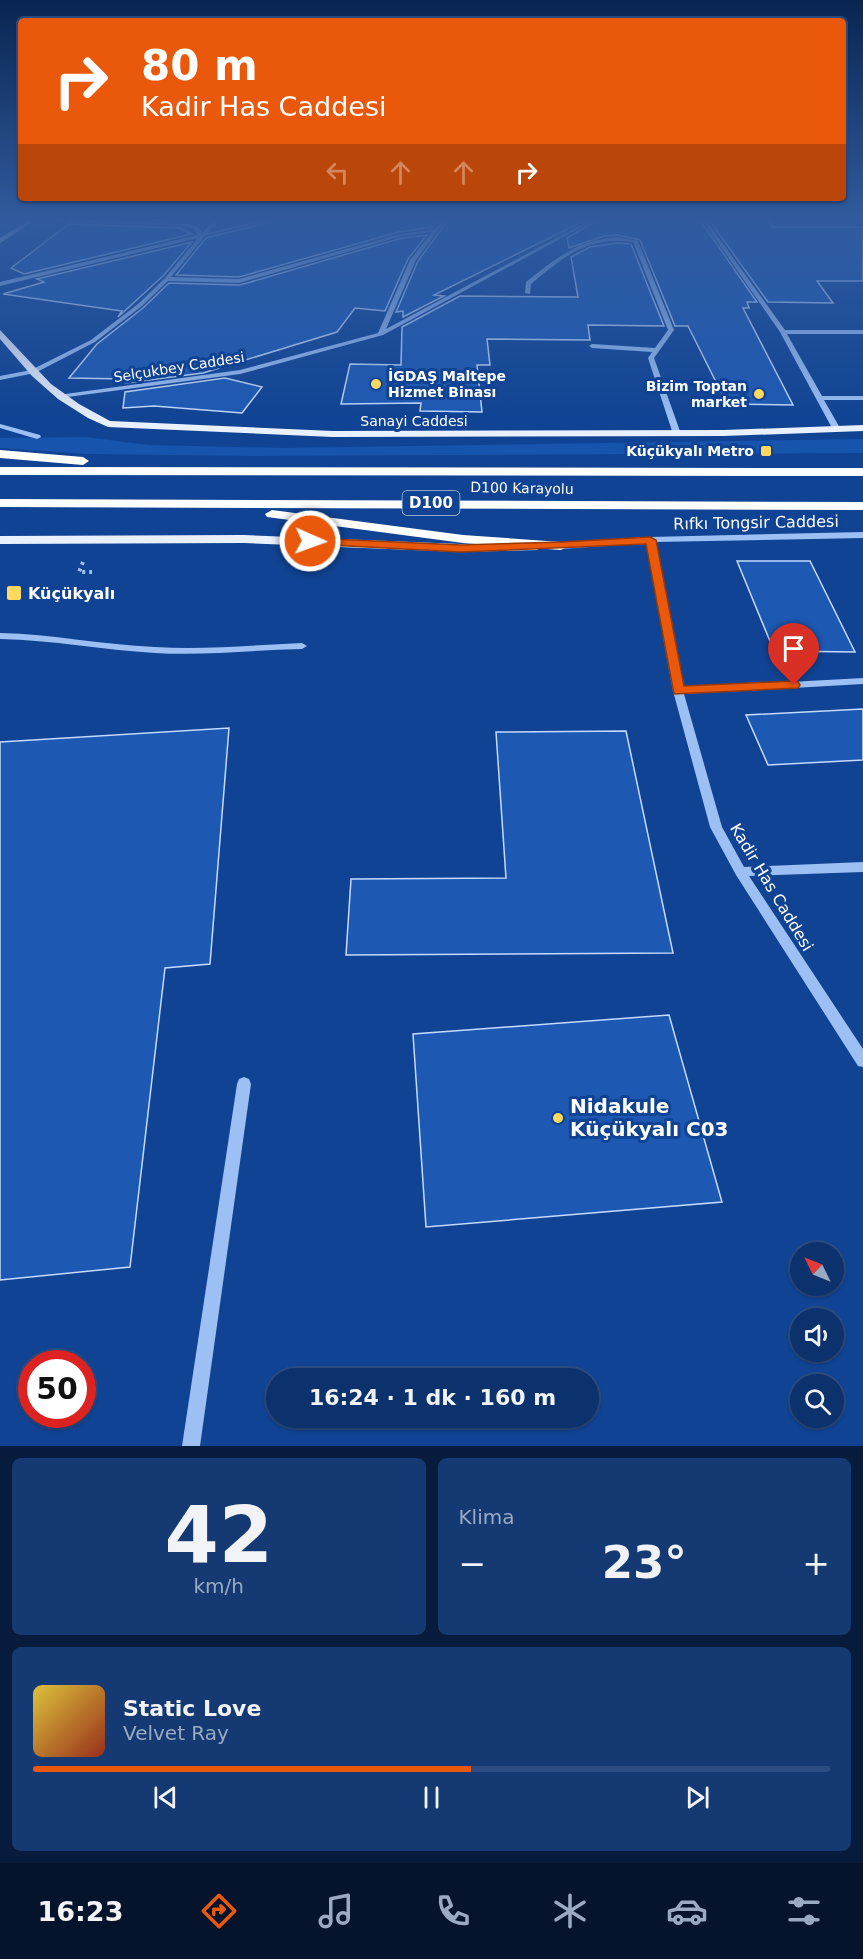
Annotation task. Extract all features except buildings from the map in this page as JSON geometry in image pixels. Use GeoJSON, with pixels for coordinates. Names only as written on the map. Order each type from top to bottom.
{"type":"FeatureCollection","features":[{"type":"Feature","properties":{"kind":"highway"},"geometry":{"type":"LineString","coordinates":[[0,454],[211,472]]}},
{"type":"Feature","properties":{"kind":"highway","name":"D100 Karayolu"},"geometry":{"type":"LineString","coordinates":[[0,471],[863,472]]}},
{"type":"Feature","properties":{"kind":"highway","name":"D100 Karayolu"},"geometry":{"type":"LineString","coordinates":[[0,502],[113,505],[473,503],[863,506]]}},
{"type":"Feature","properties":{"kind":"highway"},"geometry":{"type":"LineString","coordinates":[[0,512],[113,505]]}},
{"type":"Feature","properties":{"kind":"highway"},"geometry":{"type":"LineString","coordinates":[[178,505],[340,521],[463,538],[561,546]]}},
{"type":"Feature","properties":{"kind":"main road","name":"Sanayi Caddesi"},"geometry":{"type":"LineString","coordinates":[[0,333],[33,372],[60,396],[82,412],[108,424],[333,434],[677,434],[863,428]]}},
{"type":"Feature","properties":{"kind":"main road"},"geometry":{"type":"LineString","coordinates":[[0,540],[244,539],[461,548],[561,546]]}},
{"type":"Feature","properties":{"kind":"street"},"geometry":{"type":"LineString","coordinates":[[0,378],[33,372],[93,341],[140,305],[158,287]]}},
{"type":"Feature","properties":{"kind":"street"},"geometry":{"type":"LineString","coordinates":[[381,334],[401,287]]}},
{"type":"Feature","properties":{"kind":"street","name":"Selçukbey Caddesi"},"geometry":{"type":"LineString","coordinates":[[60,396],[240,372],[381,334],[468,287]]}},
{"type":"Feature","properties":{"kind":"street"},"geometry":{"type":"LineString","coordinates":[[528,287],[528,292]]}},
{"type":"Feature","properties":{"kind":"street"},"geometry":{"type":"LineString","coordinates":[[654,287],[671,330],[651,358],[677,434]]}},
{"type":"Feature","properties":{"kind":"street"},"geometry":{"type":"LineString","coordinates":[[752,287],[783,332],[836,428]]}},
{"type":"Feature","properties":{"kind":"street"},"geometry":{"type":"LineString","coordinates":[[783,332],[863,332]]}},
{"type":"Feature","properties":{"kind":"street"},"geometry":{"type":"LineString","coordinates":[[592,346],[656,350]]}},
{"type":"Feature","properties":{"kind":"street"},"geometry":{"type":"LineString","coordinates":[[819,398],[863,398]]}},
{"type":"Feature","properties":{"kind":"street"},"geometry":{"type":"LineString","coordinates":[[0,426],[37,437]]}},
{"type":"Feature","properties":{"kind":"street","name":"Rıfkı Tongsir Caddesi"},"geometry":{"type":"LineString","coordinates":[[561,546],[650,540],[863,535]]}},
{"type":"Feature","properties":{"kind":"street","name":"Kadir Has Caddesi"},"geometry":{"type":"LineString","coordinates":[[650,540],[678,691],[716,827],[740,872],[863,1061]]}},
{"type":"Feature","properties":{"kind":"street"},"geometry":{"type":"LineString","coordinates":[[0,636],[28,636],[87,644],[173,651],[302,646]]}},
{"type":"Feature","properties":{"kind":"street"},"geometry":{"type":"LineString","coordinates":[[678,691],[863,681]]}},
{"type":"Feature","properties":{"kind":"street"},"geometry":{"type":"LineString","coordinates":[[740,872],[863,867]]}},
{"type":"Feature","properties":{"kind":"street"},"geometry":{"type":"LineString","coordinates":[[191,1446],[243,1084]]}},
{"type":"Feature","properties":{"kind":"shaded area"},"geometry":{"type":"Polygon","coordinates":[[[85,437],[149,445],[282,448],[863,439],[863,453],[249,456],[86,454],[0,448],[0,438],[85,437]]]}},
{"type":"Feature","properties":{"kind":"place","name":"İGDAŞ Maltepe Hizmet Binası"},"geometry":{"type":"Point","coordinates":[376,384]}},
{"type":"Feature","properties":{"kind":"place","name":"Bizim Toptan market"},"geometry":{"type":"Point","coordinates":[759,394]}},
{"type":"Feature","properties":{"kind":"place","name":"Küçükyalı Metro"},"geometry":{"type":"Point","coordinates":[766,451]}},
{"type":"Feature","properties":{"kind":"place","name":"Küçükyalı"},"geometry":{"type":"Point","coordinates":[14,593]}},
{"type":"Feature","properties":{"kind":"place","name":"Nidakule Küçükyalı C03"},"geometry":{"type":"Point","coordinates":[558,1118]}},
{"type":"Feature","properties":{"kind":"route"},"geometry":{"type":"LineString","coordinates":[[310,541],[461,548],[561,546],[650,540],[678,691],[794,685]]}}]}
